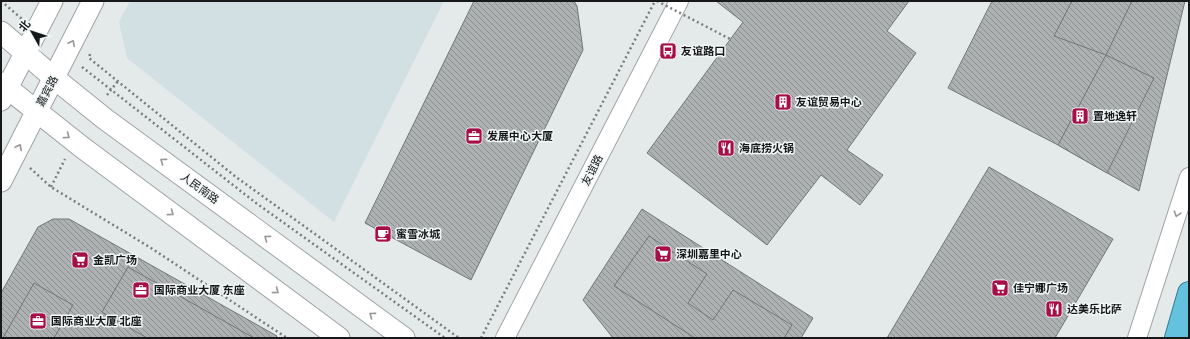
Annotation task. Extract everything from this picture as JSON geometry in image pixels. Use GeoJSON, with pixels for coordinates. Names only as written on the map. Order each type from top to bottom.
{"type":"FeatureCollection","features":[{"type":"Feature","properties":{"kind":"highway"},"geometry":{"type":"LineString","coordinates":[[1176,338],[1189,293]]}},
{"type":"Feature","properties":{"kind":"main road"},"geometry":{"type":"LineString","coordinates":[[52,1],[26,53],[3,91],[36,112],[339,338]]}},
{"type":"Feature","properties":{"kind":"main road","name":"嘉宾路"},"geometry":{"type":"LineString","coordinates":[[1,181],[93,1]]}},
{"type":"Feature","properties":{"kind":"main road","name":"人民南路"},"geometry":{"type":"LineString","coordinates":[[1,32],[54,78],[105,119],[404,338]]}},
{"type":"Feature","properties":{"kind":"street","name":"友谊路"},"geometry":{"type":"LineString","coordinates":[[505,338],[679,1]]}},
{"type":"Feature","properties":{"kind":"street"},"geometry":{"type":"LineString","coordinates":[[1137,338],[1189,177]]}},
{"type":"Feature","properties":{"kind":"street"},"geometry":{"type":"LineString","coordinates":[[1185,338],[1189,333]]}},
{"type":"Feature","properties":{"kind":"path"},"geometry":{"type":"LineString","coordinates":[[1,1],[36,31]]}},
{"type":"Feature","properties":{"kind":"path"},"geometry":{"type":"LineString","coordinates":[[482,338],[656,1],[730,39]]}},
{"type":"Feature","properties":{"kind":"path"},"geometry":{"type":"LineString","coordinates":[[92,50],[89,58],[236,177],[459,338]]}},
{"type":"Feature","properties":{"kind":"path"},"geometry":{"type":"LineString","coordinates":[[66,54],[256,203],[444,338]]}},
{"type":"Feature","properties":{"kind":"path"},"geometry":{"type":"LineString","coordinates":[[15,154],[51,188],[151,248],[287,338]]}},
{"type":"Feature","properties":{"kind":"shaded area"},"geometry":{"type":"Polygon","coordinates":[[[130,1],[444,1],[334,222],[127,58],[119,22],[130,1]]]}},
{"type":"Feature","properties":{"kind":"building","name":"发展中心大厦"},"geometry":{"type":"Polygon","coordinates":[[[474,1],[574,1],[577,6],[583,50],[471,280],[365,223],[474,1]]]}},
{"type":"Feature","properties":{"kind":"building","name":"友谊贸易中心"},"geometry":{"type":"Polygon","coordinates":[[[716,1],[909,1],[887,31],[916,53],[847,150],[883,175],[860,205],[821,175],[767,245],[647,153],[743,22],[716,1]]]}},
{"type":"Feature","properties":{"kind":"building","name":"置地逸轩"},"geometry":{"type":"Polygon","coordinates":[[[992,1],[1185,1],[1139,191],[1058,145],[948,88],[992,1]]]}},
{"type":"Feature","properties":{"kind":"building"},"geometry":{"type":"Polygon","coordinates":[[[1072,1],[1132,1],[1106,55],[1054,36],[1072,1]]]}},
{"type":"Feature","properties":{"kind":"building"},"geometry":{"type":"Polygon","coordinates":[[[1106,55],[1154,78],[1107,173],[1058,145],[1106,55]]]}},
{"type":"Feature","properties":{"kind":"building","name":"佳宁娜广场"},"geometry":{"type":"Polygon","coordinates":[[[989,167],[1113,239],[1055,338],[887,338],[989,167]]]}},
{"type":"Feature","properties":{"kind":"building","name":"深圳嘉里中心"},"geometry":{"type":"Polygon","coordinates":[[[642,209],[813,318],[801,338],[613,338],[583,300],[642,209]]]}},
{"type":"Feature","properties":{"kind":"building","name":"金凯广场"},"geometry":{"type":"Polygon","coordinates":[[[53,219],[69,219],[277,336],[276,338],[1,338],[1,293],[38,227],[53,219]]]}},
{"type":"Feature","properties":{"kind":"building"},"geometry":{"type":"Polygon","coordinates":[[[649,236],[707,274],[688,303],[713,320],[733,290],[792,325],[784,338],[695,338],[614,286],[649,236]]]}},
{"type":"Feature","properties":{"kind":"building","name":"国际商业大厦 东座"},"geometry":{"type":"Polygon","coordinates":[[[128,267],[254,338],[147,338],[102,312],[128,267]]]}},
{"type":"Feature","properties":{"kind":"building","name":"国际商业大厦 北座"},"geometry":{"type":"Polygon","coordinates":[[[34,283],[73,305],[54,338],[3,338],[34,283]]]}},
{"type":"Feature","properties":{"kind":"place","name":"友谊路口"},"geometry":{"type":"Point","coordinates":[668,51]}},
{"type":"Feature","properties":{"kind":"place","name":"友谊贸易中心"},"geometry":{"type":"Point","coordinates":[783,102]}},
{"type":"Feature","properties":{"kind":"place","name":"置地逸轩"},"geometry":{"type":"Point","coordinates":[1080,116]}},
{"type":"Feature","properties":{"kind":"place","name":"发展中心大厦"},"geometry":{"type":"Point","coordinates":[474,136]}},
{"type":"Feature","properties":{"kind":"place","name":"海底捞火锅"},"geometry":{"type":"Point","coordinates":[726,148]}},
{"type":"Feature","properties":{"kind":"place","name":"蜜雪冰城"},"geometry":{"type":"Point","coordinates":[383,234]}},
{"type":"Feature","properties":{"kind":"place","name":"深圳嘉里中心"},"geometry":{"type":"Point","coordinates":[663,254]}},
{"type":"Feature","properties":{"kind":"place","name":"金凯广场"},"geometry":{"type":"Point","coordinates":[80,260]}},
{"type":"Feature","properties":{"kind":"place","name":"佳宁娜广场"},"geometry":{"type":"Point","coordinates":[1000,288]}},
{"type":"Feature","properties":{"kind":"place","name":"国际商业大厦 东座"},"geometry":{"type":"Point","coordinates":[141,290]}},
{"type":"Feature","properties":{"kind":"place","name":"达美乐比萨"},"geometry":{"type":"Point","coordinates":[1054,309]}},
{"type":"Feature","properties":{"kind":"place","name":"国际商业大厦 北座"},"geometry":{"type":"Point","coordinates":[38,321]}}]}
